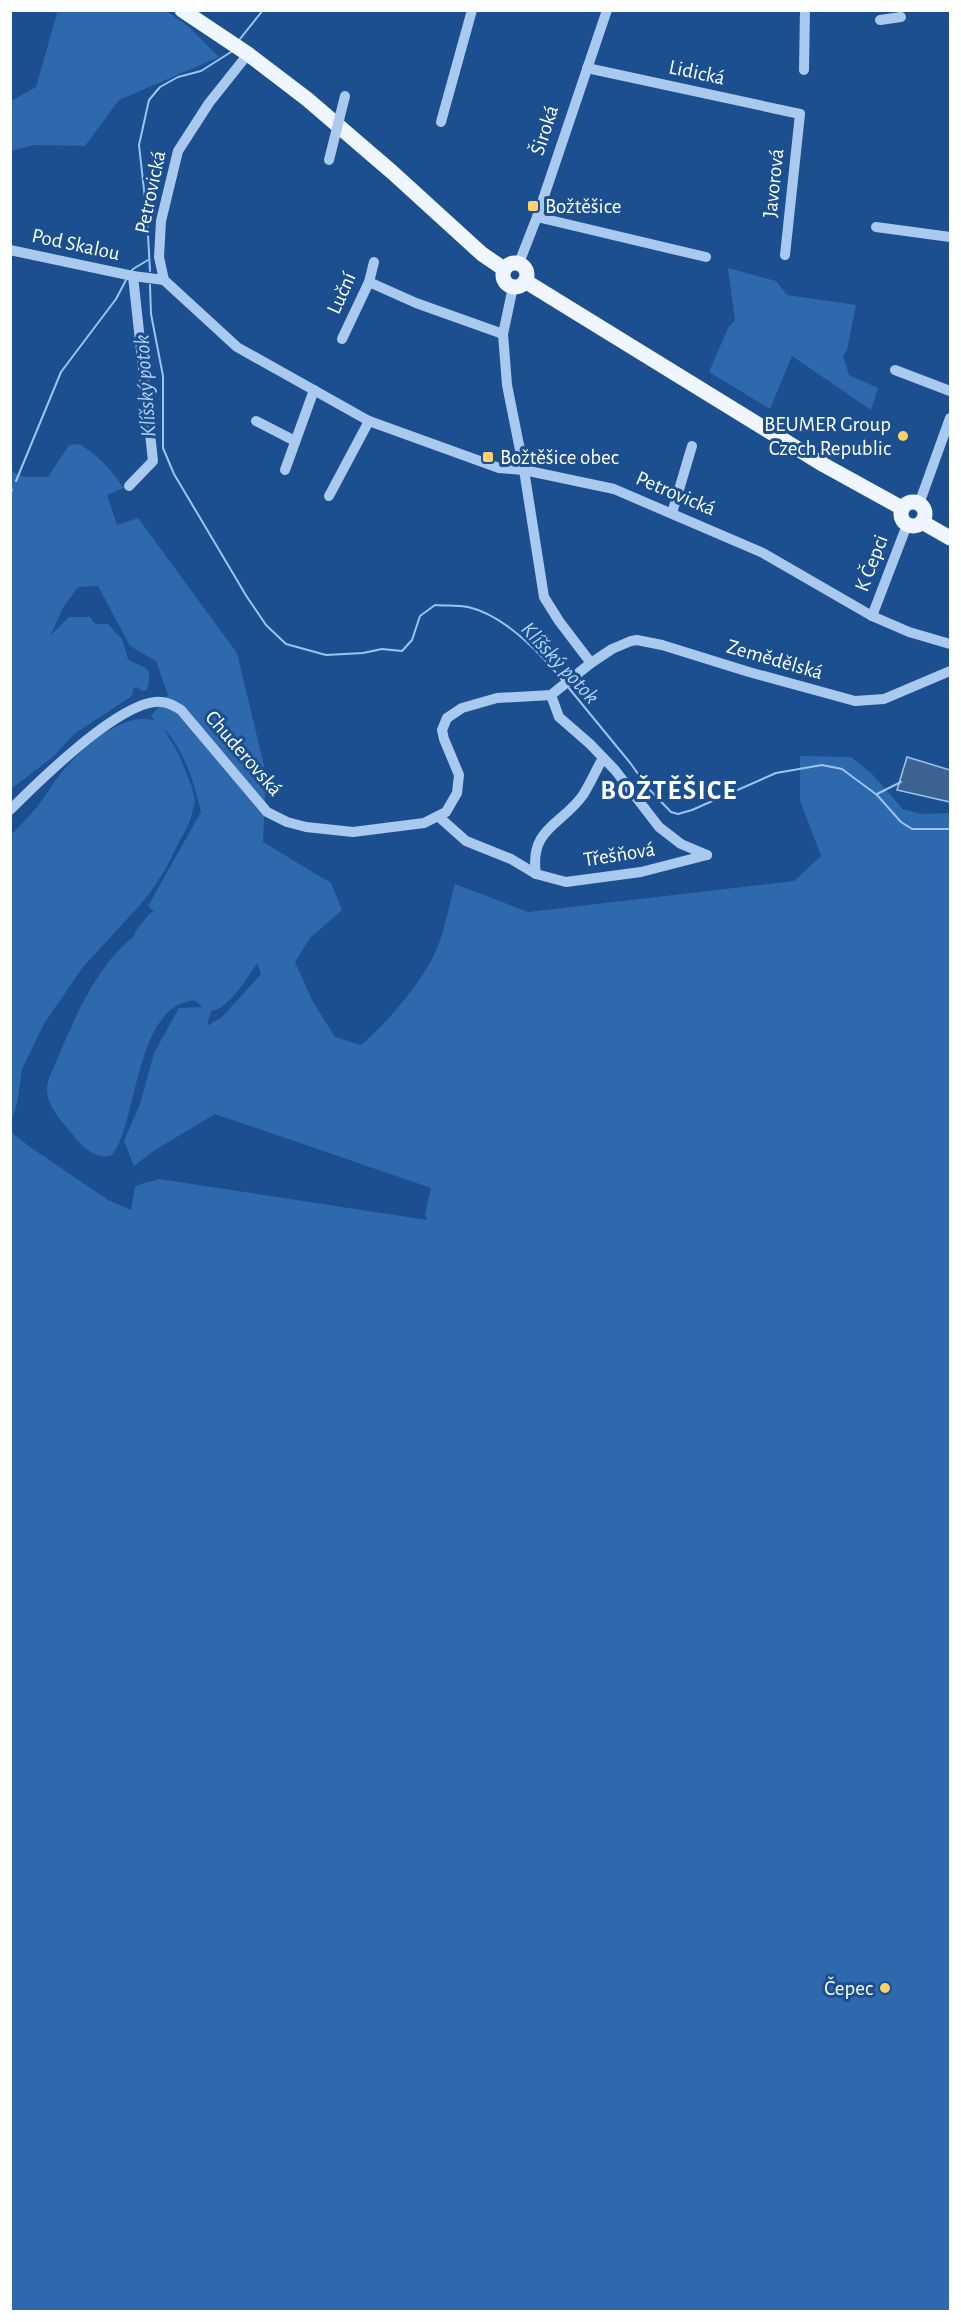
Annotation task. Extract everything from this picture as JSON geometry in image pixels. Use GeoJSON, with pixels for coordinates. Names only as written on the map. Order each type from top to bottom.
{"type":"FeatureCollection","features":[{"type":"Feature","properties":{"kind":"main road"},"geometry":{"type":"LineString","coordinates":[[182,10],[248,54],[307,99],[482,254],[504,269]]}},
{"type":"Feature","properties":{"kind":"main road"},"geometry":{"type":"LineString","coordinates":[[519,284],[526,270],[519,263],[510,263],[504,269],[503,278],[508,285],[519,284],[824,465],[902,508]]}},
{"type":"Feature","properties":{"kind":"main road"},"geometry":{"type":"LineString","coordinates":[[914,523],[924,512],[919,504],[909,503],[902,508],[901,518],[951,538]]}},
{"type":"Feature","properties":{"kind":"street"},"geometry":{"type":"LineString","coordinates":[[441,123],[472,10]]}},
{"type":"Feature","properties":{"kind":"street","name":"Široká"},"geometry":{"type":"LineString","coordinates":[[519,263],[537,217],[607,10]]}},
{"type":"Feature","properties":{"kind":"street"},"geometry":{"type":"LineString","coordinates":[[804,70],[805,10]]}},
{"type":"Feature","properties":{"kind":"street","name":"Petrovická"},"geometry":{"type":"LineString","coordinates":[[248,54],[209,103],[178,151],[161,221],[159,257],[164,280],[237,347],[369,421],[499,468],[524,470],[614,489],[763,553],[872,616],[909,632],[951,644]]}},
{"type":"Feature","properties":{"kind":"street","name":"Lidická"},"geometry":{"type":"LineString","coordinates":[[586,68],[800,114]]}},
{"type":"Feature","properties":{"kind":"street"},"geometry":{"type":"LineString","coordinates":[[329,160],[345,96]]}},
{"type":"Feature","properties":{"kind":"street","name":"Javorová"},"geometry":{"type":"LineString","coordinates":[[784,255],[800,114]]}},
{"type":"Feature","properties":{"kind":"street"},"geometry":{"type":"LineString","coordinates":[[537,217],[706,257]]}},
{"type":"Feature","properties":{"kind":"street"},"geometry":{"type":"LineString","coordinates":[[876,227],[951,237]]}},
{"type":"Feature","properties":{"kind":"street","name":"Pod Skalou"},"geometry":{"type":"LineString","coordinates":[[10,250],[129,276],[164,280]]}},
{"type":"Feature","properties":{"kind":"street","name":"Luční"},"geometry":{"type":"LineString","coordinates":[[342,339],[369,282],[375,262]]}},
{"type":"Feature","properties":{"kind":"street","name":"Pod Skalou"},"geometry":{"type":"LineString","coordinates":[[129,276],[153,461],[129,486]]}},
{"type":"Feature","properties":{"kind":"street"},"geometry":{"type":"LineString","coordinates":[[369,282],[417,303],[503,334]]}},
{"type":"Feature","properties":{"kind":"street"},"geometry":{"type":"LineString","coordinates":[[439,817],[452,802],[459,784],[457,766],[442,730],[447,718],[462,708],[497,698],[551,695],[591,663],[544,597],[524,470],[507,385],[503,334],[519,284]]}},
{"type":"Feature","properties":{"kind":"street"},"geometry":{"type":"LineString","coordinates":[[895,370],[951,391]]}},
{"type":"Feature","properties":{"kind":"street"},"geometry":{"type":"LineString","coordinates":[[285,470],[314,390]]}},
{"type":"Feature","properties":{"kind":"street"},"geometry":{"type":"LineString","coordinates":[[919,504],[951,418]]}},
{"type":"Feature","properties":{"kind":"street"},"geometry":{"type":"LineString","coordinates":[[329,496],[369,421]]}},
{"type":"Feature","properties":{"kind":"street"},"geometry":{"type":"LineString","coordinates":[[256,422],[295,441]]}},
{"type":"Feature","properties":{"kind":"street"},"geometry":{"type":"LineString","coordinates":[[672,513],[692,446]]}},
{"type":"Feature","properties":{"kind":"street","name":"K Čepci"},"geometry":{"type":"LineString","coordinates":[[872,616],[914,523]]}},
{"type":"Feature","properties":{"kind":"street","name":"Zemědělská"},"geometry":{"type":"LineString","coordinates":[[591,663],[612,649],[631,641],[644,642],[662,645],[855,701],[884,699],[951,671]]}},
{"type":"Feature","properties":{"kind":"street"},"geometry":{"type":"LineString","coordinates":[[536,874],[534,859],[543,833],[582,797],[603,758],[559,717],[551,695]]}},
{"type":"Feature","properties":{"kind":"street","name":"Chuderovská"},"geometry":{"type":"LineString","coordinates":[[10,810],[81,744],[110,721],[143,705],[163,702],[181,710],[267,812],[287,822],[330,831],[352,832],[424,823],[439,817]]}},
{"type":"Feature","properties":{"kind":"street","name":"Třešňová"},"geometry":{"type":"LineString","coordinates":[[439,817],[466,841],[511,859],[536,874],[566,882],[641,872],[707,855],[681,844],[660,827],[603,758]]}},
{"type":"Feature","properties":{"kind":"shaded area"},"geometry":{"type":"Polygon","coordinates":[[[56,11],[166,11],[188,26],[219,57],[119,100],[85,146],[34,145],[11,151],[11,101],[36,87],[56,11]]]}},
{"type":"Feature","properties":{"kind":"shaded area"},"geometry":{"type":"Polygon","coordinates":[[[728,268],[776,281],[787,295],[856,305],[847,350],[843,356],[849,375],[878,388],[871,410],[792,356],[770,409],[709,372],[728,328],[735,320],[728,268]]]}},
{"type":"Feature","properties":{"kind":"shaded area"},"geometry":{"type":"Polygon","coordinates":[[[79,444],[87,449],[113,474],[124,488],[107,495],[117,525],[138,518],[237,653],[266,774],[263,842],[331,883],[342,910],[310,938],[295,962],[312,1000],[335,1037],[361,1045],[403,1001],[422,976],[436,951],[455,884],[528,912],[794,881],[821,856],[800,800],[800,756],[851,757],[871,773],[903,809],[921,814],[950,813],[950,2311],[11,2311],[11,1132],[108,1200],[131,1210],[135,1186],[159,1179],[427,1220],[425,1214],[431,1188],[215,1114],[155,1150],[134,1166],[124,1141],[140,1104],[154,1053],[179,1008],[203,1007],[194,1000],[176,1006],[165,1016],[148,1044],[122,1136],[112,1155],[98,1155],[84,1147],[54,1111],[48,1097],[48,1081],[81,1007],[109,961],[134,936],[150,913],[154,912],[148,906],[201,812],[192,778],[183,757],[163,728],[178,753],[192,787],[195,802],[190,821],[154,887],[83,967],[45,1022],[22,1069],[17,1104],[11,1122],[11,835],[36,808],[73,759],[113,728],[142,719],[155,721],[151,716],[168,695],[156,661],[130,646],[98,586],[78,587],[63,608],[50,636],[69,617],[90,617],[95,624],[108,624],[122,639],[128,659],[148,671],[147,690],[141,691],[138,687],[133,689],[132,696],[74,734],[54,756],[11,789],[10,459],[13,472],[24,477],[48,477],[69,445],[79,444]],[[257,963],[231,999],[225,1005],[211,1011],[207,1026],[222,1017],[261,974],[257,963]]]}},
{"type":"Feature","properties":{"kind":"shaded area"},"geometry":{"type":"Polygon","coordinates":[[[907,757],[950,770],[950,802],[897,790],[907,757]]]}},
{"type":"Feature","properties":{"kind":"waterway","name":"Klíšský potok"},"geometry":{"type":"LineString","coordinates":[[240,39],[263,10]]}},
{"type":"Feature","properties":{"kind":"waterway","name":"Klíšský potok"},"geometry":{"type":"LineString","coordinates":[[150,271],[139,145],[149,100],[160,87],[178,77],[201,71],[231,52]]}},
{"type":"Feature","properties":{"kind":"waterway"},"geometry":{"type":"LineString","coordinates":[[131,272],[148,260]]}},
{"type":"Feature","properties":{"kind":"waterway"},"geometry":{"type":"LineString","coordinates":[[16,481],[61,372],[116,299],[126,280]]}},
{"type":"Feature","properties":{"kind":"waterway","name":"Klíšský potok"},"geometry":{"type":"LineString","coordinates":[[150,285],[151,314],[163,376],[163,448],[174,474],[266,625],[286,644],[326,655],[363,653],[382,649],[402,651],[412,640],[420,616],[435,605],[468,607],[495,618],[520,636],[563,681]]}},
{"type":"Feature","properties":{"kind":"waterway"},"geometry":{"type":"LineString","coordinates":[[10,494],[12,490]]}},
{"type":"Feature","properties":{"kind":"waterway","name":"Klíšský potok"},"geometry":{"type":"LineString","coordinates":[[568,687],[648,788],[671,812],[678,814],[692,810],[776,773],[822,765],[842,769],[877,795],[901,822],[912,829],[950,829]]}},
{"type":"Feature","properties":{"kind":"waterway"},"geometry":{"type":"LineString","coordinates":[[877,794],[901,782]]}},
{"type":"Feature","properties":{"kind":"place","name":"Božtěšice"},"geometry":{"type":"Point","coordinates":[533,206]}},
{"type":"Feature","properties":{"kind":"place","name":"BEUMER Group Czech Republic"},"geometry":{"type":"Point","coordinates":[903,436]}},
{"type":"Feature","properties":{"kind":"place","name":"Božtěšice obec"},"geometry":{"type":"Point","coordinates":[488,457]}},
{"type":"Feature","properties":{"kind":"place","name":"Čepec"},"geometry":{"type":"Point","coordinates":[885,1988]}},
{"type":"Feature","properties":{"kind":"district","name":"BOŽTĚŠICE"},"geometry":{"type":"Point","coordinates":[669,790]}}]}
